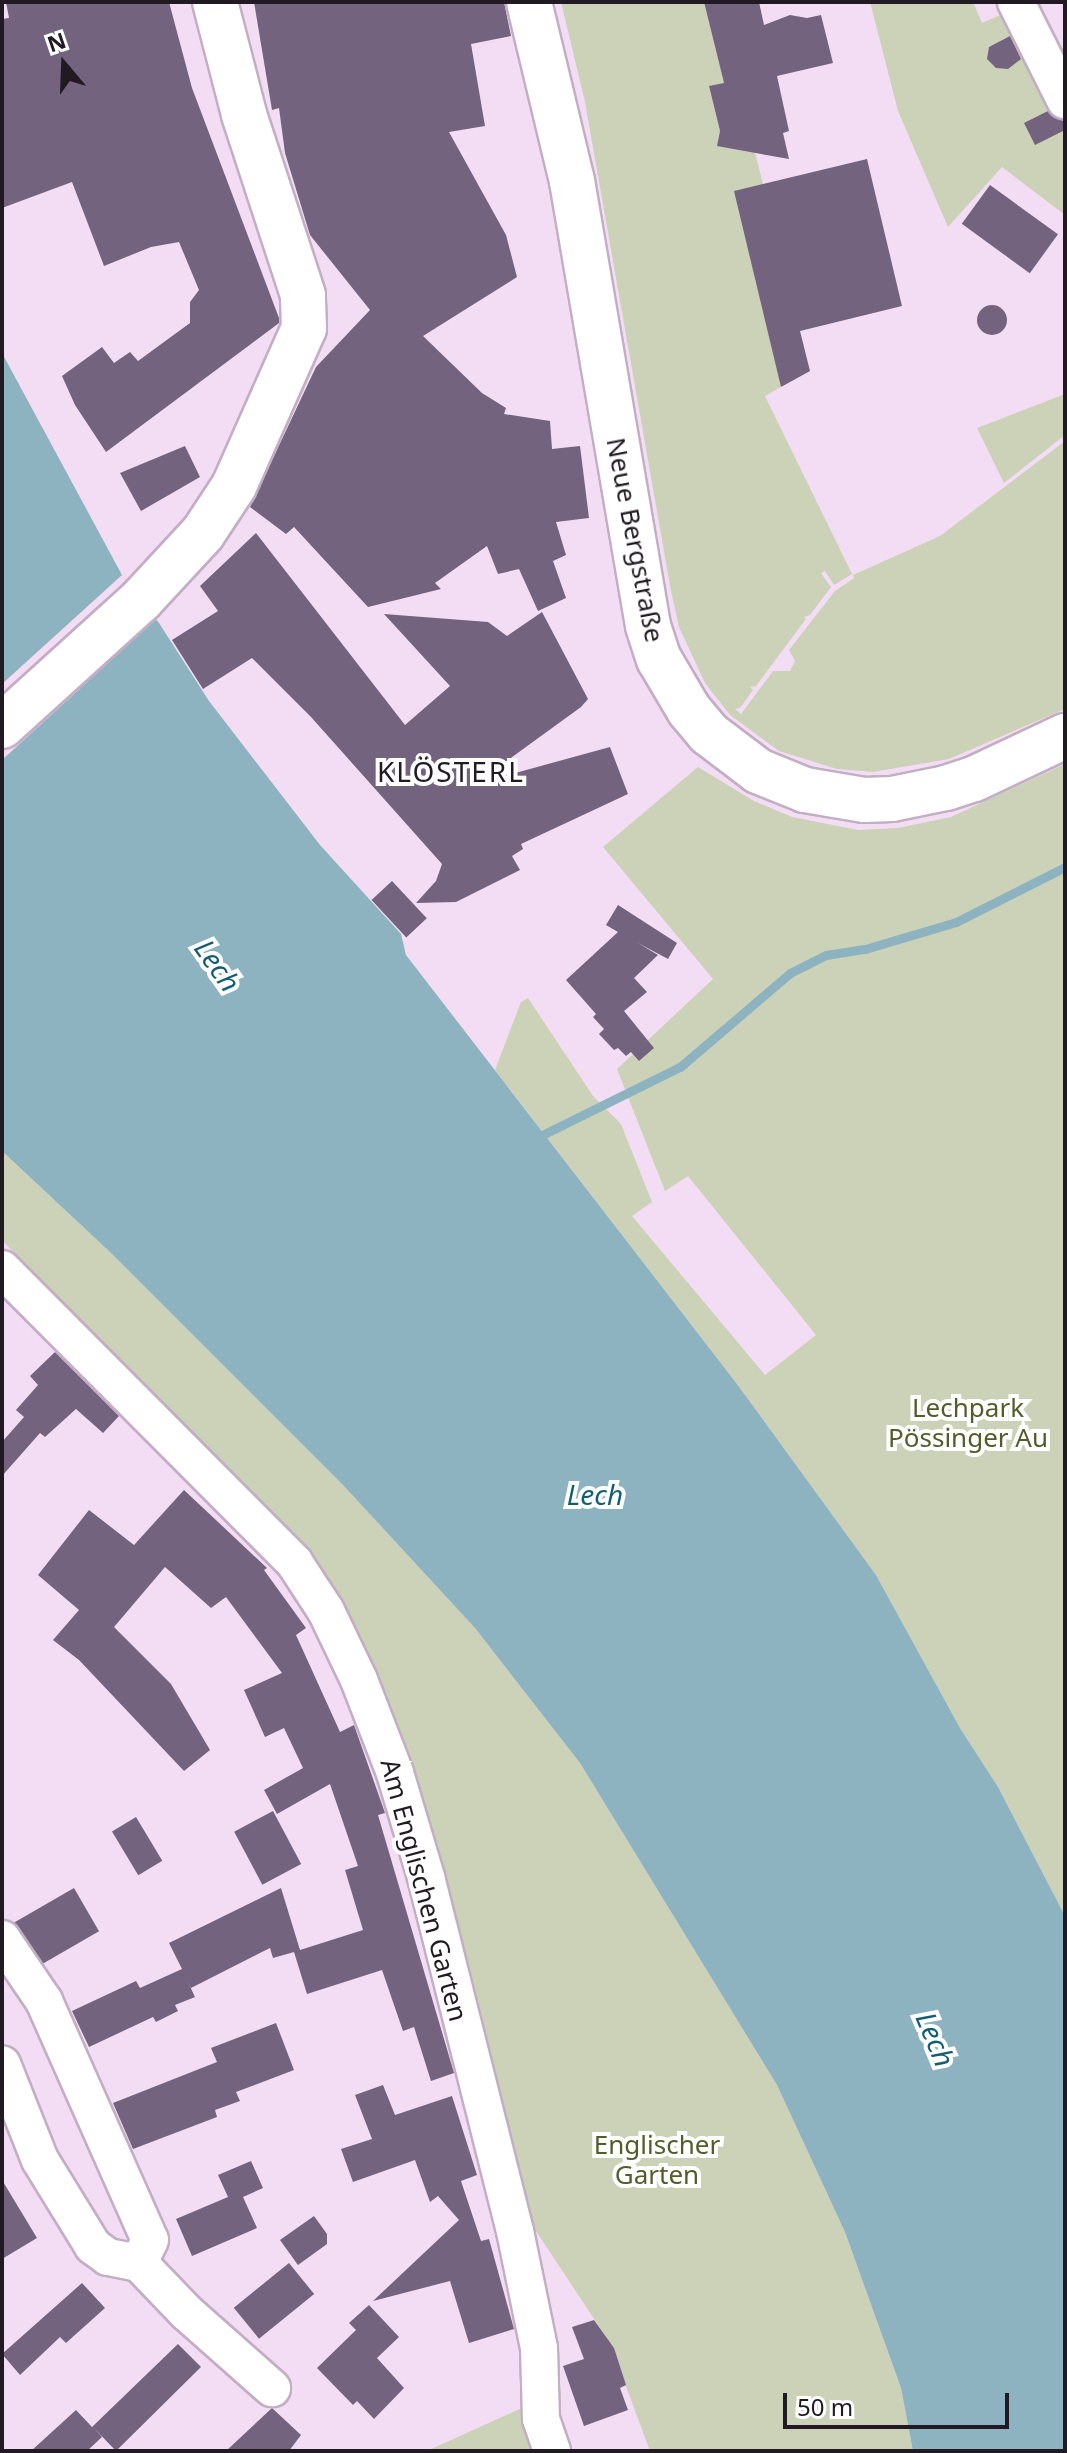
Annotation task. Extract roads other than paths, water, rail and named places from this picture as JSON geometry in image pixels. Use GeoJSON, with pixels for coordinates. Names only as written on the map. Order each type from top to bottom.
{"type":"FeatureCollection","features":[{"type":"Feature","properties":{"kind":"main road"},"geometry":{"type":"LineString","coordinates":[[2,726],[141,600],[203,533],[234,486],[269,412],[306,319],[303,295],[244,114],[215,2]]}},
{"type":"Feature","properties":{"kind":"main road","name":"Neue Bergstraße"},"geometry":{"type":"LineString","coordinates":[[529,2],[572,181],[648,626],[659,659],[689,710],[708,733],[758,771],[805,790],[864,800],[892,799],[946,788],[974,779],[1065,736]]}},
{"type":"Feature","properties":{"kind":"street"},"geometry":{"type":"LineString","coordinates":[[1016,2],[1065,100]]}},
{"type":"Feature","properties":{"kind":"street","name":"Am Englischen Garten"},"geometry":{"type":"LineString","coordinates":[[2,1269],[294,1562],[326,1611],[352,1666],[395,1773],[426,1877],[515,2231],[539,2348],[541,2419],[552,2451]]}},
{"type":"Feature","properties":{"kind":"street"},"geometry":{"type":"LineString","coordinates":[[2,1939],[44,2001],[150,2240],[139,2263]]}},
{"type":"Feature","properties":{"kind":"street"},"geometry":{"type":"LineString","coordinates":[[2,2064],[40,2160],[93,2246],[108,2257],[139,2263],[186,2312],[272,2388]]}},
{"type":"Feature","properties":{"kind":"water","name":"Lech"},"geometry":{"type":"Polygon","coordinates":[[[2,353],[122,575],[159,623],[209,701],[320,845],[401,934],[406,955],[737,1384],[876,1575],[960,1728],[998,1787],[1065,1916],[1065,2451],[913,2451],[901,2388],[845,2232],[777,2085],[580,1763],[475,1628],[343,1485],[110,1252],[2,1151],[2,353]]]}},
{"type":"Feature","properties":{"kind":"waterway"},"geometry":{"type":"LineString","coordinates":[[534,1139],[680,1067],[790,973],[826,955],[865,949],[956,922],[1065,867]]}},
{"type":"Feature","properties":{"kind":"district","name":"KLÖSTERL"},"geometry":{"type":"Point","coordinates":[451,771]}},
{"type":"Feature","properties":{"kind":"park label","name":"Lechpark Pössinger Au"},"geometry":{"type":"Point","coordinates":[968,1423]}},
{"type":"Feature","properties":{"kind":"park label","name":"Englischer Garten"},"geometry":{"type":"Point","coordinates":[657,2160]}}]}
